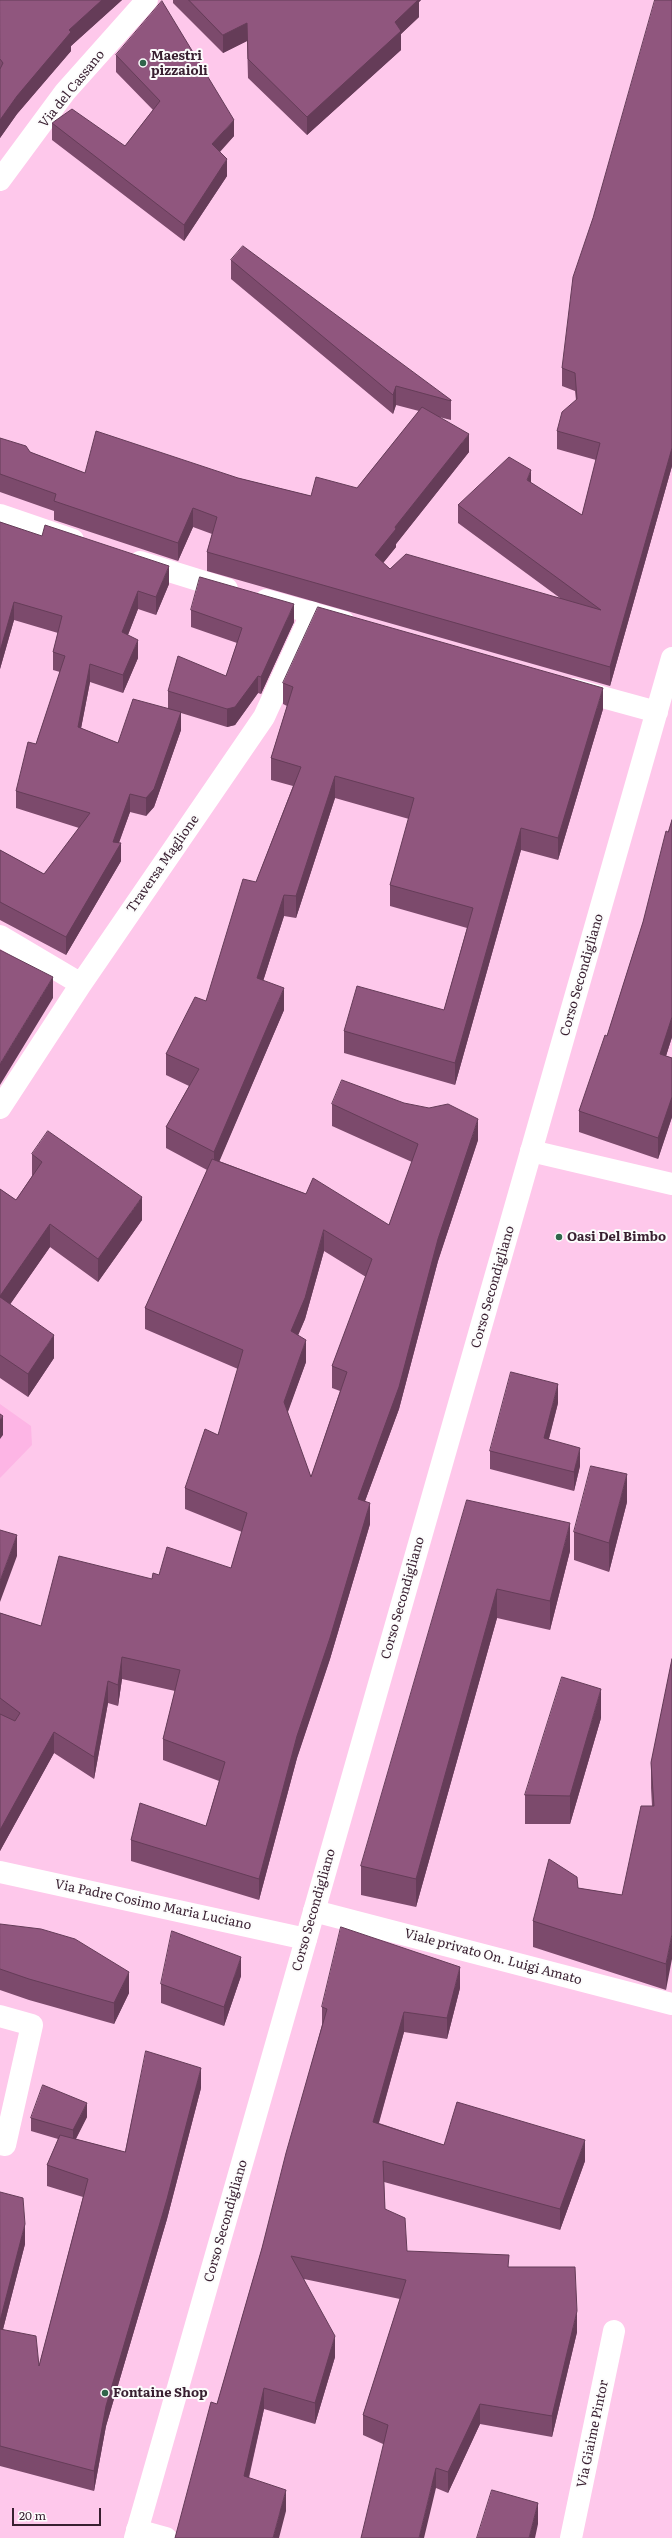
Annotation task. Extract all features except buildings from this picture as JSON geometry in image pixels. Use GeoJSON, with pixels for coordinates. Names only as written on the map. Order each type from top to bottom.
{"type":"FeatureCollection","features":[{"type":"Feature","properties":{"kind":"main road","name":"Via del Cassano"},"geometry":{"type":"LineString","coordinates":[[0,180],[66,92],[147,0]]}},
{"type":"Feature","properties":{"kind":"main road"},"geometry":{"type":"LineString","coordinates":[[0,515],[94,547]]}},
{"type":"Feature","properties":{"kind":"main road"},"geometry":{"type":"LineString","coordinates":[[124,556],[211,585],[312,612],[363,628]]}},
{"type":"Feature","properties":{"kind":"main road","name":"Traversa Maglione"},"geometry":{"type":"LineString","coordinates":[[0,1108],[81,984],[264,717],[312,612]]}},
{"type":"Feature","properties":{"kind":"main road","name":"Corso Secondigliano"},"geometry":{"type":"LineString","coordinates":[[136,2534],[672,658]]}},
{"type":"Feature","properties":{"kind":"main road"},"geometry":{"type":"LineString","coordinates":[[556,684],[657,712]]}},
{"type":"Feature","properties":{"kind":"main road"},"geometry":{"type":"LineString","coordinates":[[0,936],[81,984]]}},
{"type":"Feature","properties":{"kind":"main road"},"geometry":{"type":"LineString","coordinates":[[531,1151],[672,1184]]}},
{"type":"Feature","properties":{"kind":"main road","name":"Via Padre Cosimo Maria Luciano"},"geometry":{"type":"LineString","coordinates":[[0,1872],[306,1939]]}},
{"type":"Feature","properties":{"kind":"main road","name":"Viale privato On. Luigi Amato"},"geometry":{"type":"LineString","coordinates":[[314,1911],[672,2004]]}},
{"type":"Feature","properties":{"kind":"main road"},"geometry":{"type":"LineString","coordinates":[[0,2016],[32,2024],[5,2145],[0,2144]]}},
{"type":"Feature","properties":{"kind":"main road","name":"Via Giaime Pintor"},"geometry":{"type":"LineString","coordinates":[[571,2538],[614,2331]]}},
{"type":"Feature","properties":{"kind":"main road"},"geometry":{"type":"LineString","coordinates":[[136,2534],[166,2538]]}},
{"type":"Feature","properties":{"kind":"shaded area"},"geometry":{"type":"Polygon","coordinates":[[[0,1404],[31,1426],[32,1445],[0,1478],[0,1404]]]}},
{"type":"Feature","properties":{"kind":"place","name":"Maestri pizzaioli"},"geometry":{"type":"Point","coordinates":[143,63]}},
{"type":"Feature","properties":{"kind":"place","name":"Oasi Del Bimbo"},"geometry":{"type":"Point","coordinates":[559,1237]}},
{"type":"Feature","properties":{"kind":"place","name":"Fontaine Shop"},"geometry":{"type":"Point","coordinates":[105,2393]}}]}
